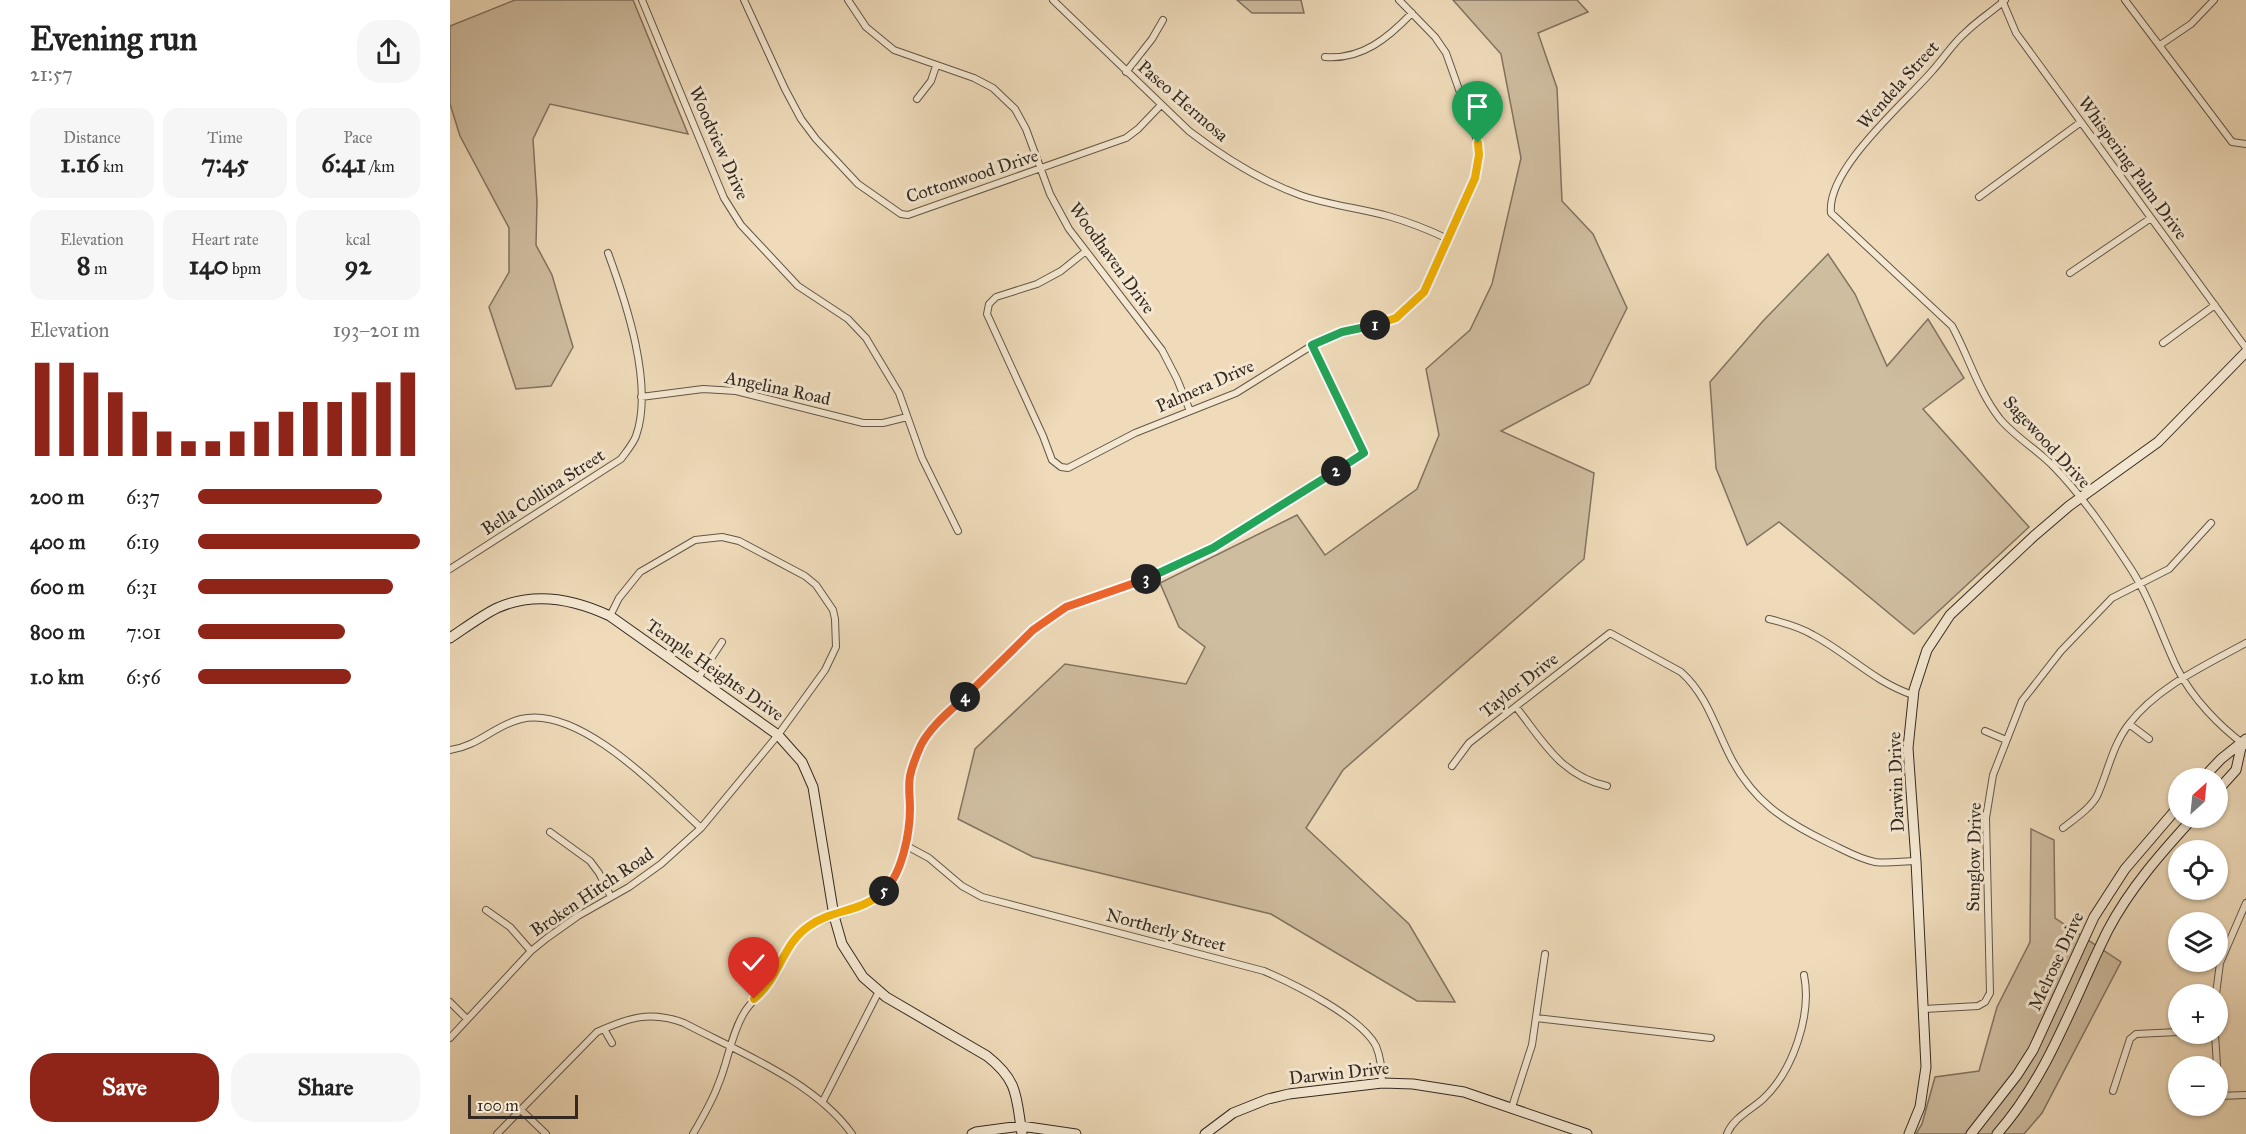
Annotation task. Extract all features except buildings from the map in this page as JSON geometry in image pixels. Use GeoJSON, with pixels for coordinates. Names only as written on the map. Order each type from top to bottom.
{"type":"FeatureCollection","features":[{"type":"Feature","properties":{"kind":"street","name":"Woodview Drive"},"geometry":{"type":"LineString","coordinates":[[642,0],[724,198],[741,225],[798,286],[848,319],[866,338],[898,393],[922,458],[958,531]]}},
{"type":"Feature","properties":{"kind":"street","name":"Cottonwood Drive"},"geometry":{"type":"LineString","coordinates":[[744,0],[785,90],[801,119],[816,139],[858,184],[901,214],[909,215],[1126,138],[1161,105]]}},
{"type":"Feature","properties":{"kind":"street","name":"Woodhaven Drive"},"geometry":{"type":"LineString","coordinates":[[848,0],[876,38],[894,50],[974,78],[993,88],[1015,109],[1026,129],[1050,194],[1069,229],[1162,350],[1178,379],[1190,411]]}},
{"type":"Feature","properties":{"kind":"street","name":"Paseo Hermosa"},"geometry":{"type":"LineString","coordinates":[[1054,0],[1161,105],[1213,149],[1250,172],[1300,195],[1342,207],[1387,216],[1420,226],[1448,239]]}},
{"type":"Feature","properties":{"kind":"street","name":"Palmera Drive"},"geometry":{"type":"LineString","coordinates":[[1086,251],[1037,284],[996,297],[989,304],[987,314],[1052,460],[1061,467],[1068,468],[1135,433],[1236,393],[1312,345],[1342,332],[1373,326],[1396,318],[1424,292],[1475,178],[1479,155],[1478,143],[1446,53],[1435,37],[1399,0]]}},
{"type":"Feature","properties":{"kind":"street"},"geometry":{"type":"LineString","coordinates":[[2125,0],[2232,142],[2246,144]]}},
{"type":"Feature","properties":{"kind":"street"},"geometry":{"type":"LineString","coordinates":[[2160,45],[2191,24],[2214,0]]}},
{"type":"Feature","properties":{"kind":"street","name":"Whispering Palm Drive"},"geometry":{"type":"LineString","coordinates":[[2003,1],[2016,33],[2246,350]]}},
{"type":"Feature","properties":{"kind":"street","name":"Wendela Street"},"geometry":{"type":"LineString","coordinates":[[1830,203],[1840,179],[1853,159],[1891,114],[1966,32],[2003,1]]}},
{"type":"Feature","properties":{"kind":"street"},"geometry":{"type":"LineString","coordinates":[[1325,57],[1341,58],[1378,45],[1412,13]]}},
{"type":"Feature","properties":{"kind":"street"},"geometry":{"type":"LineString","coordinates":[[1125,72],[1152,39],[1163,20]]}},
{"type":"Feature","properties":{"kind":"street"},"geometry":{"type":"LineString","coordinates":[[917,99],[931,81],[936,66]]}},
{"type":"Feature","properties":{"kind":"street"},"geometry":{"type":"LineString","coordinates":[[1979,197],[2081,122]]}},
{"type":"Feature","properties":{"kind":"street","name":"Sagewood Drive"},"geometry":{"type":"LineString","coordinates":[[1830,203],[1831,213],[1952,326],[1981,391],[2001,420],[2054,468],[2080,498],[2139,583],[2184,679],[2194,695],[2214,717],[2245,743]]}},
{"type":"Feature","properties":{"kind":"street"},"geometry":{"type":"LineString","coordinates":[[2070,273],[2151,218]]}},
{"type":"Feature","properties":{"kind":"street","name":"Bella Collina Street"},"geometry":{"type":"LineString","coordinates":[[450,569],[621,459],[635,438],[640,423],[642,372],[618,280],[608,253]]}},
{"type":"Feature","properties":{"kind":"street"},"geometry":{"type":"LineString","coordinates":[[2163,343],[2215,305]]}},
{"type":"Feature","properties":{"kind":"street"},"geometry":{"type":"LineString","coordinates":[[693,1134],[718,1086],[745,1012],[772,980],[793,939],[810,924],[864,906],[876,899],[891,884],[902,860],[905,845],[910,810],[911,774],[921,744],[933,728],[1033,630],[1066,607],[1153,577],[1213,548],[1364,453],[1312,345]]}},
{"type":"Feature","properties":{"kind":"street","name":"Darwin Drive"},"geometry":{"type":"LineString","coordinates":[[1909,1134],[1920,1107],[1925,1085],[1924,1009],[1908,748],[1913,695],[1921,663],[1950,615],[2034,536],[2080,498],[2158,442],[2246,350]]}},
{"type":"Feature","properties":{"kind":"street","name":"Angelina Road"},"geometry":{"type":"LineString","coordinates":[[641,397],[703,389],[736,391],[863,423],[883,423],[907,417]]}},
{"type":"Feature","properties":{"kind":"street","name":"Sunglow Drive"},"geometry":{"type":"LineString","coordinates":[[1924,1009],[1978,1006],[1985,1002],[1990,993],[1986,818],[1993,775],[2022,701],[2061,651],[2112,598],[2169,569],[2211,523]]}},
{"type":"Feature","properties":{"kind":"street","name":"Broken Hitch Road"},"geometry":{"type":"LineString","coordinates":[[450,1038],[531,951],[578,916],[629,887],[661,864],[701,828],[778,735],[825,670],[836,647],[833,610],[823,593],[805,576],[739,541],[722,537],[694,540],[640,572],[619,598],[610,616]]}},
{"type":"Feature","properties":{"kind":"street","name":"Temple Heights Drive"},"geometry":{"type":"LineString","coordinates":[[450,638],[498,608],[538,597],[589,606],[610,616],[778,735],[802,762],[813,787],[834,916],[842,944],[862,977],[879,991],[1000,1066],[1013,1085],[1019,1102],[1022,1130]]}},
{"type":"Feature","properties":{"kind":"street"},"geometry":{"type":"LineString","coordinates":[[1769,619],[1815,636],[1881,682],[1913,695]]}},
{"type":"Feature","properties":{"kind":"street","name":"Taylor Drive"},"geometry":{"type":"LineString","coordinates":[[1452,766],[1469,743],[1610,633],[1682,672],[1690,680],[1700,692],[1742,777],[1753,792],[1781,817],[1859,858],[1877,862],[1916,861]]}},
{"type":"Feature","properties":{"kind":"street"},"geometry":{"type":"LineString","coordinates":[[698,678],[722,642]]}},
{"type":"Feature","properties":{"kind":"street"},"geometry":{"type":"LineString","coordinates":[[2063,828],[2096,798],[2115,746],[2129,724],[2150,702],[2246,643]]}},
{"type":"Feature","properties":{"kind":"street"},"geometry":{"type":"LineString","coordinates":[[1516,707],[1548,748],[1571,772],[1582,779],[1607,786]]}},
{"type":"Feature","properties":{"kind":"street"},"geometry":{"type":"LineString","coordinates":[[450,750],[473,744],[519,719],[537,716],[557,719],[604,744],[622,757],[701,828]]}},
{"type":"Feature","properties":{"kind":"street"},"geometry":{"type":"LineString","coordinates":[[2129,724],[2149,739]]}},
{"type":"Feature","properties":{"kind":"street"},"geometry":{"type":"LineString","coordinates":[[1985,731],[2006,740]]}},
{"type":"Feature","properties":{"kind":"street"},"geometry":{"type":"LineString","coordinates":[[2212,768],[2221,759],[2245,743]]}},
{"type":"Feature","properties":{"kind":"street"},"geometry":{"type":"LineString","coordinates":[[2228,779],[2236,770],[2245,743]]}},
{"type":"Feature","properties":{"kind":"street","name":"Melrose Drive"},"geometry":{"type":"LineString","coordinates":[[1971,1134],[2017,1076],[2033,1050],[2094,917],[2125,869],[2168,819]]}},
{"type":"Feature","properties":{"kind":"street","name":"Melrose Drive"},"geometry":{"type":"LineString","coordinates":[[1997,1134],[2031,1088],[2048,1060],[2109,928],[2139,882],[2185,828]]}},
{"type":"Feature","properties":{"kind":"street"},"geometry":{"type":"LineString","coordinates":[[550,832],[590,861],[611,897]]}},
{"type":"Feature","properties":{"kind":"street","name":"Northerly Street"},"geometry":{"type":"LineString","coordinates":[[905,845],[929,858],[962,886],[982,897],[1264,971],[1290,982],[1337,1010],[1369,1036],[1376,1047],[1382,1065],[1382,1083]]}},
{"type":"Feature","properties":{"kind":"street"},"geometry":{"type":"LineString","coordinates":[[2228,944],[2246,903]]}},
{"type":"Feature","properties":{"kind":"street"},"geometry":{"type":"LineString","coordinates":[[486,910],[510,927],[531,951]]}},
{"type":"Feature","properties":{"kind":"street"},"geometry":{"type":"LineString","coordinates":[[1512,1107],[1532,1045],[1545,954]]}},
{"type":"Feature","properties":{"kind":"street"},"geometry":{"type":"LineString","coordinates":[[1727,1134],[1736,1120],[1770,1092],[1790,1064],[1808,992],[1804,975]]}},
{"type":"Feature","properties":{"kind":"street"},"geometry":{"type":"LineString","coordinates":[[823,1101],[879,991]]}},
{"type":"Feature","properties":{"kind":"street"},"geometry":{"type":"LineString","coordinates":[[450,1002],[467,1019]]}},
{"type":"Feature","properties":{"kind":"street"},"geometry":{"type":"LineString","coordinates":[[497,1134],[597,1032],[639,1016],[671,1018],[793,1080],[823,1101],[852,1134]]}},
{"type":"Feature","properties":{"kind":"street"},"geometry":{"type":"LineString","coordinates":[[1536,1018],[1711,1038]]}},
{"type":"Feature","properties":{"kind":"street"},"geometry":{"type":"LineString","coordinates":[[604,1029],[612,1043]]}},
{"type":"Feature","properties":{"kind":"street"},"geometry":{"type":"LineString","coordinates":[[2113,1090],[2130,1039],[2136,1034],[2168,1032]]}},
{"type":"Feature","properties":{"kind":"street","name":"Darwin Drive"},"geometry":{"type":"LineString","coordinates":[[1205,1134],[1233,1113],[1268,1099],[1289,1094],[1382,1083],[1413,1084],[1464,1092],[1587,1134]]}},
{"type":"Feature","properties":{"kind":"street"},"geometry":{"type":"LineString","coordinates":[[2228,1096],[2246,1095]]}},
{"type":"Feature","properties":{"kind":"street"},"geometry":{"type":"LineString","coordinates":[[521,1110],[546,1134]]}},
{"type":"Feature","properties":{"kind":"street"},"geometry":{"type":"LineString","coordinates":[[972,1134],[1022,1130],[1076,1134]]}},
{"type":"Feature","properties":{"kind":"shaded area"},"geometry":{"type":"Polygon","coordinates":[[[515,0],[633,0],[688,134],[550,104],[533,139],[537,201],[536,245],[552,275],[573,347],[551,386],[516,389],[489,307],[509,272],[509,228],[460,136],[450,104],[450,26],[515,0]]]}},
{"type":"Feature","properties":{"kind":"shaded area"},"geometry":{"type":"Polygon","coordinates":[[[1237,0],[1301,0],[1304,13],[1252,13],[1237,0]]]}},
{"type":"Feature","properties":{"kind":"shaded area"},"geometry":{"type":"Polygon","coordinates":[[[1453,0],[1577,0],[1588,12],[1538,33],[1557,88],[1562,201],[1593,234],[1627,308],[1589,384],[1501,431],[1594,473],[1584,559],[1343,770],[1306,828],[1409,924],[1455,1002],[1417,1001],[1271,914],[1033,857],[958,819],[975,749],[1065,664],[1186,684],[1205,647],[1179,627],[1160,583],[1297,515],[1325,555],[1417,489],[1439,435],[1426,369],[1470,330],[1492,284],[1521,158],[1501,54],[1453,0]]]}},
{"type":"Feature","properties":{"kind":"shaded area"},"geometry":{"type":"Polygon","coordinates":[[[1828,254],[1855,294],[1887,366],[1928,319],[1964,378],[1923,409],[2029,527],[1914,634],[1779,522],[1747,545],[1716,468],[1710,382],[1763,321],[1828,254]]]}},
{"type":"Feature","properties":{"kind":"shaded area"},"geometry":{"type":"Polygon","coordinates":[[[2031,829],[2054,840],[2055,918],[2121,962],[2042,1113],[2024,1134],[1916,1134],[1922,1124],[1935,1077],[1979,1071],[1997,1007],[2030,942],[2031,829]]]}},
{"type":"Feature","properties":{"kind":"route"},"geometry":{"type":"LineString","coordinates":[[754,999],[772,980],[793,939],[810,924],[864,906],[876,899],[891,884],[902,860],[910,810],[911,774],[921,744],[933,728],[1033,630],[1066,607],[1153,577],[1213,548],[1364,453],[1312,345],[1342,332],[1373,326],[1396,318],[1424,292],[1475,178],[1479,155],[1478,143]]}}]}
